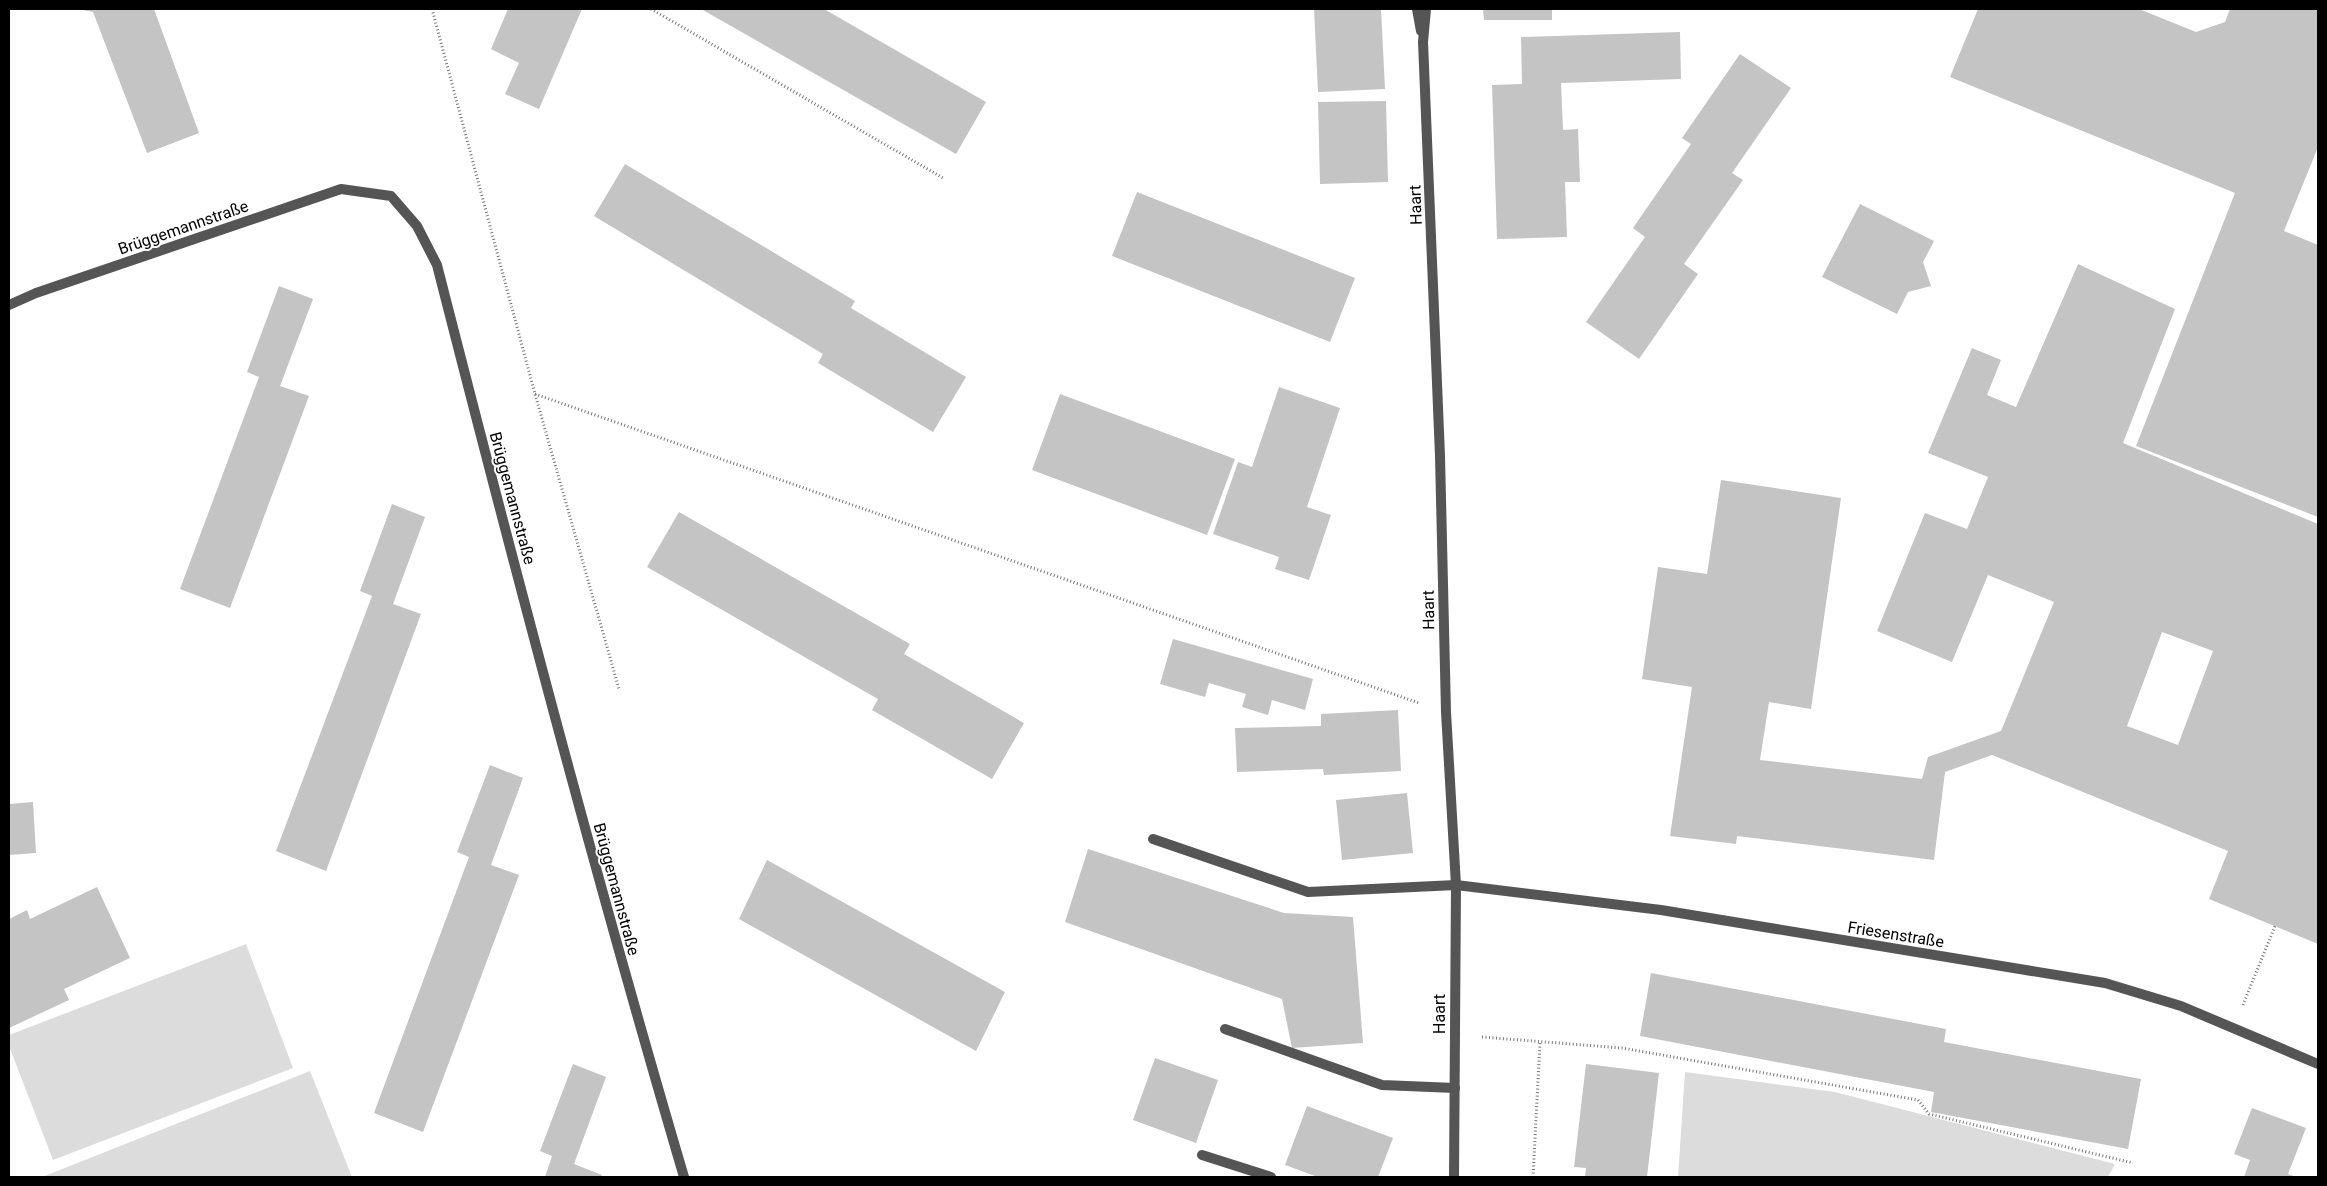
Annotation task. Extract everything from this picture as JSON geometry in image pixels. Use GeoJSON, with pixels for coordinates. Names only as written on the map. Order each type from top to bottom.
{"type":"FeatureCollection","features":[{"type":"Feature","properties":{"kind":"street","name":"Haart"},"geometry":{"type":"LineString","coordinates":[[1417,9],[1424,42]]}},
{"type":"Feature","properties":{"kind":"street","name":"Haart"},"geometry":{"type":"LineString","coordinates":[[1426,9],[1424,42],[1440,456],[1446,712],[1456,885],[1454,1177]]}},
{"type":"Feature","properties":{"kind":"street","name":"Brüggemannstraße"},"geometry":{"type":"LineString","coordinates":[[9,305],[36,292],[341,189],[391,196],[417,226],[438,265],[549,699],[684,1177]]}},
{"type":"Feature","properties":{"kind":"street","name":"Friesenstraße"},"geometry":{"type":"LineString","coordinates":[[1153,840],[1308,892],[1456,885],[1661,910],[2104,983],[2181,1006],[2318,1064]]}},
{"type":"Feature","properties":{"kind":"street"},"geometry":{"type":"LineString","coordinates":[[1225,1029],[1382,1085],[1455,1088]]}},
{"type":"Feature","properties":{"kind":"street"},"geometry":{"type":"LineString","coordinates":[[1202,1155],[1271,1177]]}},
{"type":"Feature","properties":{"kind":"path"},"geometry":{"type":"LineString","coordinates":[[432,9],[535,394],[619,689]]}},
{"type":"Feature","properties":{"kind":"path"},"geometry":{"type":"LineString","coordinates":[[651,9],[943,178]]}},
{"type":"Feature","properties":{"kind":"path"},"geometry":{"type":"LineString","coordinates":[[535,394],[1446,712]]}},
{"type":"Feature","properties":{"kind":"path"},"geometry":{"type":"LineString","coordinates":[[2234,1029],[2275,926]]}},
{"type":"Feature","properties":{"kind":"path"},"geometry":{"type":"LineString","coordinates":[[1454,1035],[1622,1048],[1918,1100],[1928,1114],[2133,1163]]}},
{"type":"Feature","properties":{"kind":"path"},"geometry":{"type":"LineString","coordinates":[[1534,1177],[1540,1042]]}},
{"type":"Feature","properties":{"kind":"shaded area"},"geometry":{"type":"Polygon","coordinates":[[[246,944],[293,1068],[53,1160],[9,1046],[9,1035],[246,944]]]}},
{"type":"Feature","properties":{"kind":"shaded area"},"geometry":{"type":"Polygon","coordinates":[[[310,1071],[352,1177],[42,1177],[310,1071]]]}},
{"type":"Feature","properties":{"kind":"shaded area"},"geometry":{"type":"Polygon","coordinates":[[[1685,1072],[1835,1092],[2115,1164],[2108,1177],[1678,1177],[1685,1072]]]}},
{"type":"Feature","properties":{"kind":"building"},"geometry":{"type":"Polygon","coordinates":[[[78,9],[154,9],[199,133],[147,153],[93,12],[78,9]]]}},
{"type":"Feature","properties":{"kind":"building"},"geometry":{"type":"Polygon","coordinates":[[[508,9],[582,9],[539,109],[505,94],[519,63],[491,49],[508,9]]]}},
{"type":"Feature","properties":{"kind":"building"},"geometry":{"type":"Polygon","coordinates":[[[701,9],[824,9],[986,102],[956,154],[701,9]]]}},
{"type":"Feature","properties":{"kind":"building"},"geometry":{"type":"Polygon","coordinates":[[[1314,9],[1381,9],[1385,89],[1318,92],[1314,9]]]}},
{"type":"Feature","properties":{"kind":"building"},"geometry":{"type":"Polygon","coordinates":[[[1483,9],[1552,9],[1552,20],[1484,20],[1483,9]]]}},
{"type":"Feature","properties":{"kind":"building"},"geometry":{"type":"Polygon","coordinates":[[[1978,9],[2139,9],[2196,32],[2225,22],[2230,9],[2318,9],[2318,147],[2284,231],[2318,245],[2318,517],[2136,446],[2235,193],[1950,77],[1978,9]]]}},
{"type":"Feature","properties":{"kind":"building"},"geometry":{"type":"Polygon","coordinates":[[[1680,32],[1681,79],[1561,83],[1563,130],[1578,129],[1580,182],[1565,182],[1567,237],[1497,239],[1492,85],[1522,84],[1521,37],[1680,32]]]}},
{"type":"Feature","properties":{"kind":"building"},"geometry":{"type":"Polygon","coordinates":[[[1740,54],[1791,88],[1732,173],[1743,180],[1684,264],[1698,274],[1639,359],[1586,322],[1645,237],[1633,228],[1691,144],[1682,138],[1740,54]]]}},
{"type":"Feature","properties":{"kind":"building"},"geometry":{"type":"Polygon","coordinates":[[[1386,101],[1388,182],[1320,184],[1318,102],[1386,101]]]}},
{"type":"Feature","properties":{"kind":"building"},"geometry":{"type":"Polygon","coordinates":[[[625,164],[855,301],[851,308],[966,377],[933,432],[818,363],[823,354],[594,216],[625,164]]]}},
{"type":"Feature","properties":{"kind":"building"},"geometry":{"type":"Polygon","coordinates":[[[1137,192],[1355,278],[1330,342],[1112,256],[1137,192]]]}},
{"type":"Feature","properties":{"kind":"building"},"geometry":{"type":"Polygon","coordinates":[[[1860,204],[1934,241],[1923,262],[1931,286],[1908,292],[1897,314],[1822,277],[1860,204]]]}},
{"type":"Feature","properties":{"kind":"building"},"geometry":{"type":"Polygon","coordinates":[[[2078,264],[2175,309],[2123,443],[2318,524],[2318,944],[2209,899],[2228,851],[1992,755],[1945,772],[1934,860],[1737,836],[1736,844],[1670,836],[1692,687],[1642,679],[1658,567],[1707,574],[1721,480],[1841,498],[1811,709],[1769,702],[1760,760],[1922,779],[1928,757],[2001,731],[2054,602],[1988,575],[1952,662],[1877,631],[1925,513],[1967,529],[1988,477],[1928,453],[1972,348],[2001,360],[1987,395],[2016,407],[2078,264]],[[2162,632],[2127,726],[2178,745],[2213,651],[2162,632]]]}},
{"type":"Feature","properties":{"kind":"building"},"geometry":{"type":"Polygon","coordinates":[[[279,286],[313,299],[280,386],[309,396],[230,608],[180,589],[259,377],[247,372],[279,286]]]}},
{"type":"Feature","properties":{"kind":"building"},"geometry":{"type":"Polygon","coordinates":[[[1279,387],[1340,408],[1307,507],[1331,515],[1309,580],[1275,569],[1279,557],[1213,534],[1238,462],[1252,467],[1279,387]]]}},
{"type":"Feature","properties":{"kind":"building"},"geometry":{"type":"Polygon","coordinates":[[[1060,394],[1235,459],[1207,535],[1032,470],[1060,394]]]}},
{"type":"Feature","properties":{"kind":"building"},"geometry":{"type":"Polygon","coordinates":[[[392,504],[425,517],[393,604],[421,614],[326,871],[276,851],[372,596],[360,591],[392,504]]]}},
{"type":"Feature","properties":{"kind":"building"},"geometry":{"type":"Polygon","coordinates":[[[679,512],[910,644],[904,654],[1024,723],[992,779],[872,710],[878,699],[647,567],[679,512]]]}},
{"type":"Feature","properties":{"kind":"building"},"geometry":{"type":"Polygon","coordinates":[[[1173,639],[1313,679],[1305,710],[1272,700],[1268,715],[1242,707],[1246,694],[1209,683],[1205,697],[1160,684],[1173,639]]]}},
{"type":"Feature","properties":{"kind":"building"},"geometry":{"type":"Polygon","coordinates":[[[1398,710],[1401,771],[1324,775],[1323,769],[1237,772],[1235,728],[1321,726],[1321,714],[1398,710]]]}},
{"type":"Feature","properties":{"kind":"building"},"geometry":{"type":"Polygon","coordinates":[[[490,765],[523,778],[491,865],[519,875],[423,1132],[374,1113],[469,857],[457,852],[490,765]]]}},
{"type":"Feature","properties":{"kind":"building"},"geometry":{"type":"Polygon","coordinates":[[[1407,793],[1413,853],[1342,860],[1336,800],[1407,793]]]}},
{"type":"Feature","properties":{"kind":"building"},"geometry":{"type":"Polygon","coordinates":[[[33,802],[36,853],[9,855],[9,804],[33,802]]]}},
{"type":"Feature","properties":{"kind":"building"},"geometry":{"type":"Polygon","coordinates":[[[1088,849],[1284,913],[1353,917],[1363,1043],[1292,1048],[1282,999],[1065,922],[1088,849]]]}},
{"type":"Feature","properties":{"kind":"building"},"geometry":{"type":"Polygon","coordinates":[[[767,860],[1005,992],[976,1051],[739,919],[767,860]]]}},
{"type":"Feature","properties":{"kind":"building"},"geometry":{"type":"Polygon","coordinates":[[[97,887],[130,958],[64,989],[69,1000],[9,1028],[9,919],[27,910],[30,919],[97,887]]]}},
{"type":"Feature","properties":{"kind":"building"},"geometry":{"type":"Polygon","coordinates":[[[1651,973],[1946,1029],[1944,1042],[2141,1079],[2128,1149],[1931,1112],[1934,1092],[1640,1036],[1651,973]]]}},
{"type":"Feature","properties":{"kind":"building"},"geometry":{"type":"Polygon","coordinates":[[[1155,1058],[1218,1080],[1196,1143],[1133,1120],[1155,1058]]]}},
{"type":"Feature","properties":{"kind":"building"},"geometry":{"type":"Polygon","coordinates":[[[573,1064],[606,1077],[574,1164],[602,1175],[601,1177],[545,1177],[552,1156],[540,1151],[573,1064]]]}},
{"type":"Feature","properties":{"kind":"building"},"geometry":{"type":"Polygon","coordinates":[[[1586,1064],[1659,1073],[1647,1177],[1585,1177],[1586,1168],[1574,1167],[1586,1064]]]}},
{"type":"Feature","properties":{"kind":"building"},"geometry":{"type":"Polygon","coordinates":[[[1307,1106],[1393,1138],[1378,1177],[1318,1177],[1285,1165],[1307,1106]]]}},
{"type":"Feature","properties":{"kind":"building"},"geometry":{"type":"Polygon","coordinates":[[[2252,1108],[2306,1128],[2288,1174],[2296,1177],[2244,1177],[2250,1160],[2234,1154],[2252,1108]]]}}]}
